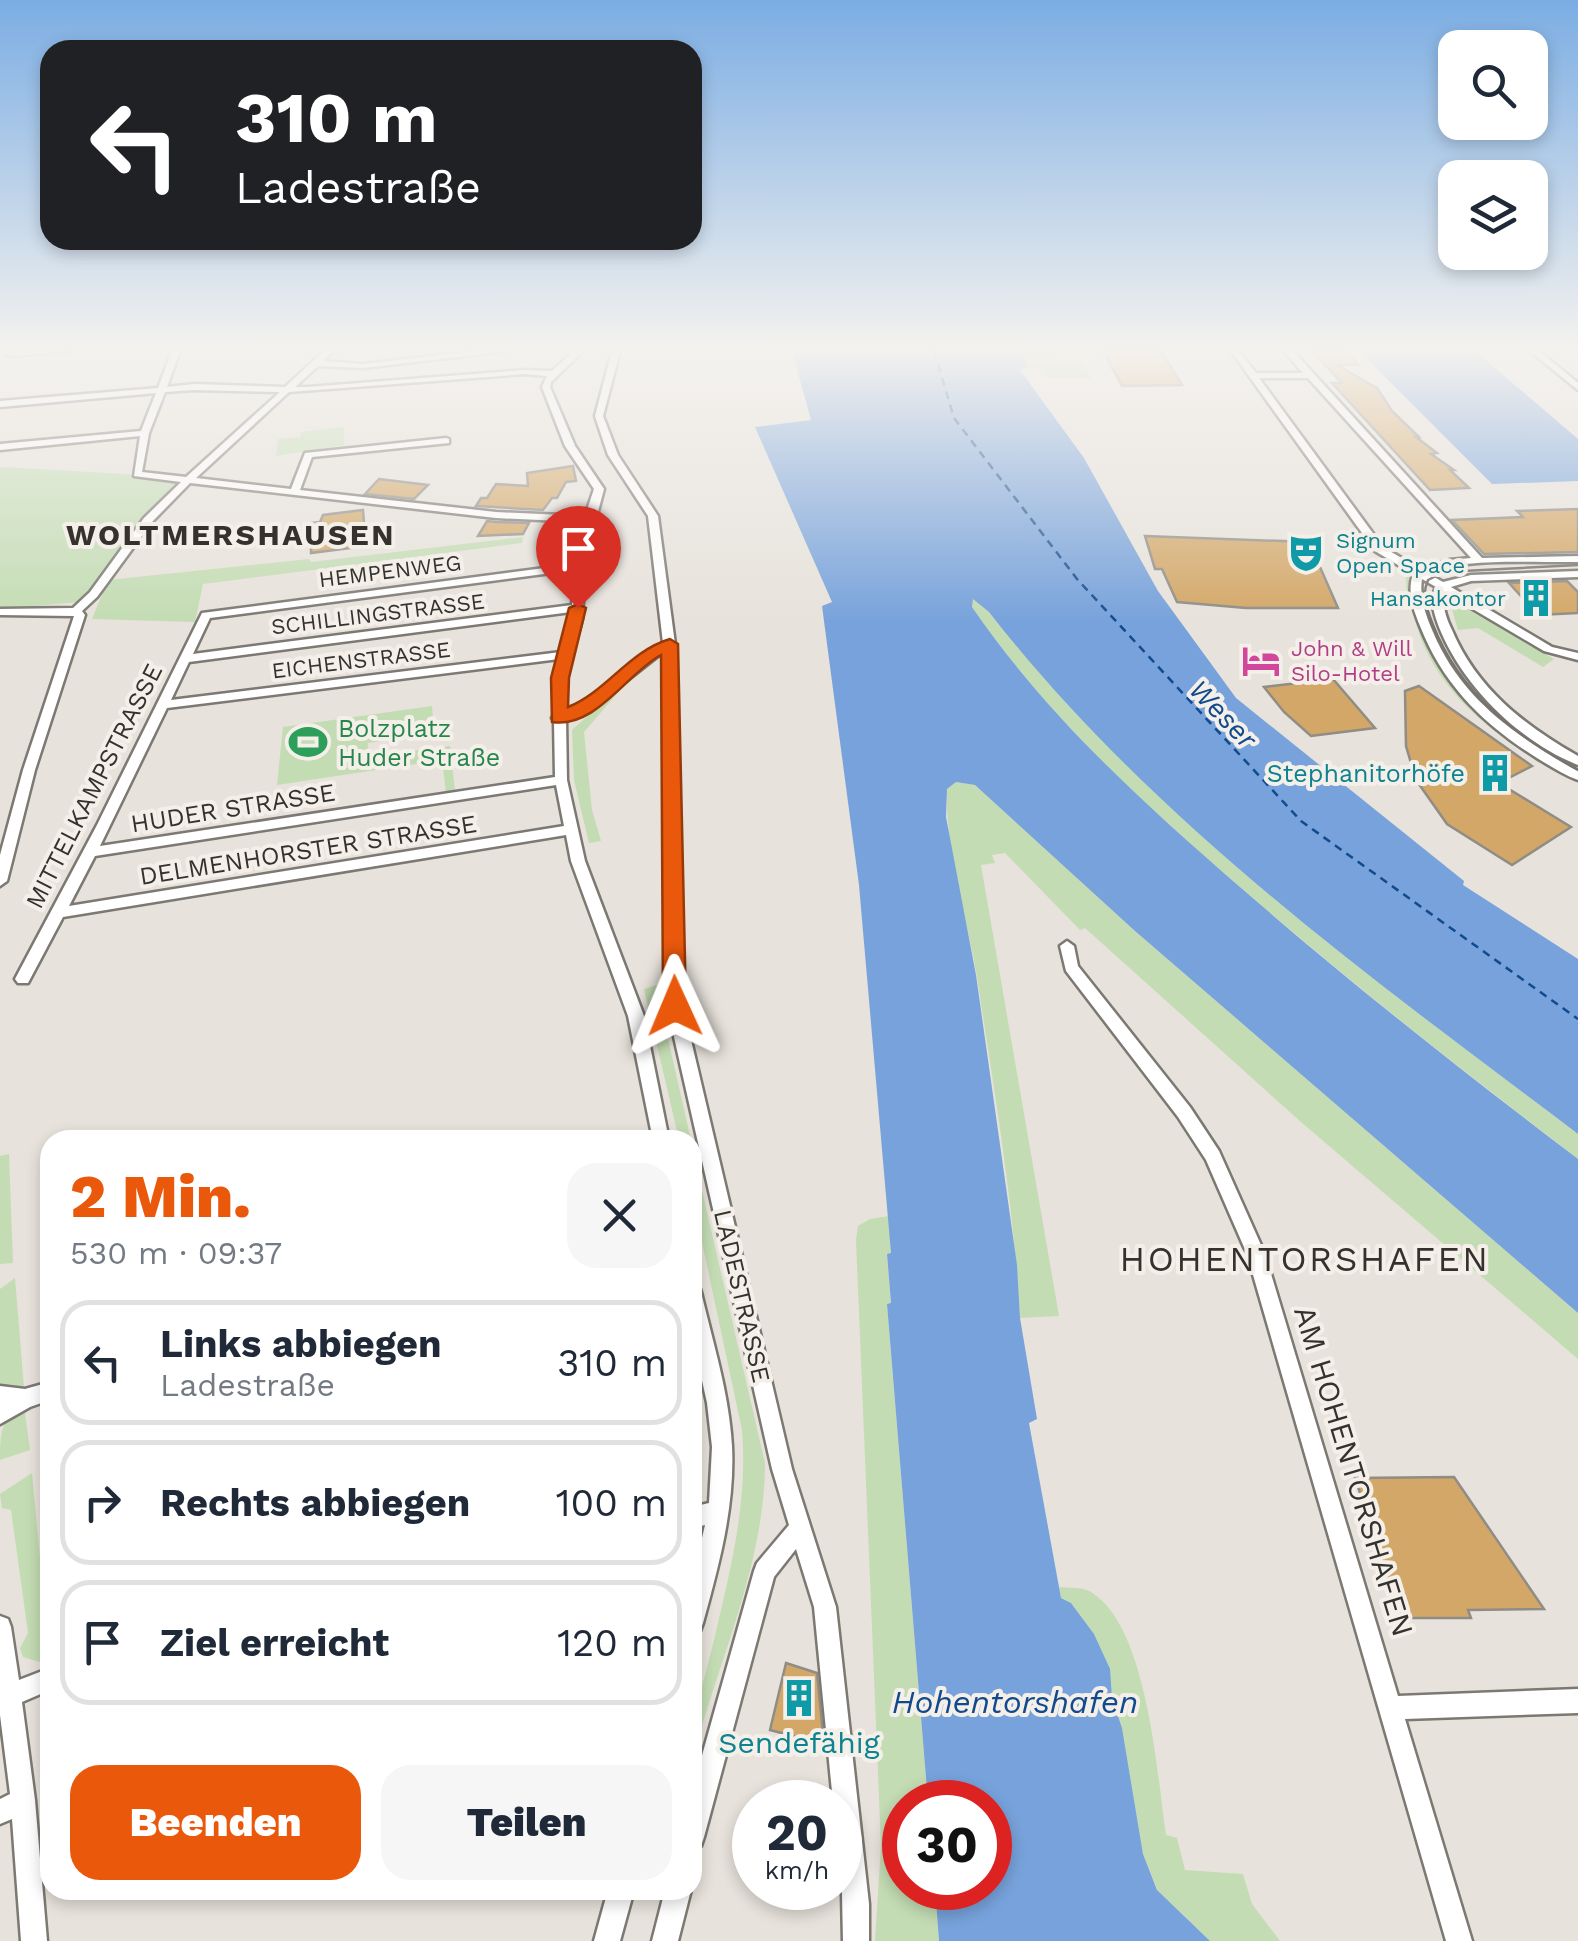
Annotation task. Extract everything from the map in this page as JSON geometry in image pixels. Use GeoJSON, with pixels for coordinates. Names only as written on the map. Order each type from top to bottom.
{"type":"FeatureCollection","features":[{"type":"Feature","properties":{"kind":"street"},"geometry":{"type":"LineString","coordinates":[[0,447],[56,442]]}},
{"type":"Feature","properties":{"kind":"street"},"geometry":{"type":"LineString","coordinates":[[143,442],[137,474],[496,515],[591,520]]}},
{"type":"Feature","properties":{"kind":"street"},"geometry":{"type":"LineString","coordinates":[[0,612],[76,611],[90,602],[108,570],[138,531],[228,442]]}},
{"type":"Feature","properties":{"kind":"street"},"geometry":{"type":"LineString","coordinates":[[294,493],[308,455],[440,442]]}},
{"type":"Feature","properties":{"kind":"street"},"geometry":{"type":"LineString","coordinates":[[568,442],[599,489],[582,540],[578,608],[565,655],[558,718],[561,780],[568,830],[636,1016],[659,1130]]}},
{"type":"Feature","properties":{"kind":"street","name":"LADESTRASSE"},"geometry":{"type":"LineString","coordinates":[[608,442],[653,516],[670,644],[675,1006],[799,1529],[825,1607],[856,1904],[856,1941]]}},
{"type":"Feature","properties":{"kind":"street"},"geometry":{"type":"LineString","coordinates":[[1300,442],[1377,548],[1548,648],[1578,657]]}},
{"type":"Feature","properties":{"kind":"street"},"geometry":{"type":"LineString","coordinates":[[1370,442],[1480,562]]}},
{"type":"Feature","properties":{"kind":"street"},"geometry":{"type":"LineString","coordinates":[[1420,573],[1438,565],[1578,559]]}},
{"type":"Feature","properties":{"kind":"street","name":"HEMPENWEG"},"geometry":{"type":"LineString","coordinates":[[206,615],[580,566]]}},
{"type":"Feature","properties":{"kind":"street"},"geometry":{"type":"LineString","coordinates":[[1420,573],[1414,594],[1432,648],[1450,679],[1496,725],[1578,776]]}},
{"type":"Feature","properties":{"kind":"street"},"geometry":{"type":"LineString","coordinates":[[1578,574],[1470,578],[1442,586],[1436,594],[1453,649],[1471,678],[1521,726],[1578,761]]}},
{"type":"Feature","properties":{"kind":"street","name":"SCHILLINGSTRASSE"},"geometry":{"type":"LineString","coordinates":[[184,659],[578,608]]}},
{"type":"Feature","properties":{"kind":"street"},"geometry":{"type":"LineString","coordinates":[[0,881],[29,770],[80,616],[76,611]]}},
{"type":"Feature","properties":{"kind":"street","name":"MITTELKAMPSTRASSE"},"geometry":{"type":"LineString","coordinates":[[24,979],[206,615]]}},
{"type":"Feature","properties":{"kind":"street"},"geometry":{"type":"LineString","coordinates":[[558,718],[590,705],[648,654],[670,644]]}},
{"type":"Feature","properties":{"kind":"street","name":"EICHENSTRASSE"},"geometry":{"type":"LineString","coordinates":[[162,705],[565,655]]}},
{"type":"Feature","properties":{"kind":"street","name":"HUDER STRASSE"},"geometry":{"type":"LineString","coordinates":[[90,852],[561,780]]}},
{"type":"Feature","properties":{"kind":"street","name":"DELMENHORSTER STRASSE"},"geometry":{"type":"LineString","coordinates":[[56,913],[568,830]]}},
{"type":"Feature","properties":{"kind":"street","name":"AM HOHENTORSHAFEN"},"geometry":{"type":"LineString","coordinates":[[1068,946],[1071,967],[1184,1112],[1213,1156],[1256,1254],[1459,1941]]}},
{"type":"Feature","properties":{"kind":"street"},"geometry":{"type":"LineString","coordinates":[[702,1340],[718,1416],[723,1466],[718,1511],[702,1580]]}},
{"type":"Feature","properties":{"kind":"street"},"geometry":{"type":"LineString","coordinates":[[0,1414],[40,1394]]}},
{"type":"Feature","properties":{"kind":"street"},"geometry":{"type":"LineString","coordinates":[[0,1396],[26,1398]]}},
{"type":"Feature","properties":{"kind":"street"},"geometry":{"type":"LineString","coordinates":[[702,1515],[718,1511]]}},
{"type":"Feature","properties":{"kind":"street"},"geometry":{"type":"LineString","coordinates":[[702,1800],[765,1571],[799,1529]]}},
{"type":"Feature","properties":{"kind":"street"},"geometry":{"type":"LineString","coordinates":[[0,1627],[11,1696],[11,1806],[34,1941]]}},
{"type":"Feature","properties":{"kind":"street"},"geometry":{"type":"LineString","coordinates":[[11,1696],[40,1683]]}},
{"type":"Feature","properties":{"kind":"street"},"geometry":{"type":"LineString","coordinates":[[1390,1708],[1578,1701]]}},
{"type":"Feature","properties":{"kind":"street"},"geometry":{"type":"LineString","coordinates":[[607,1941],[618,1900]]}},
{"type":"Feature","properties":{"kind":"street"},"geometry":{"type":"LineString","coordinates":[[665,1941],[675,1900]]}},
{"type":"Feature","properties":{"kind":"green space"},"geometry":{"type":"Polygon","coordinates":[[[278,442],[344,442],[344,445],[276,456],[278,442]]]}},
{"type":"Feature","properties":{"kind":"green space"},"geometry":{"type":"Polygon","coordinates":[[[0,467],[127,474],[177,484],[139,521],[80,602],[0,609],[0,467]]]}},
{"type":"Feature","properties":{"kind":"green space"},"geometry":{"type":"Polygon","coordinates":[[[523,537],[522,543],[203,584],[195,622],[92,619],[108,580],[309,559],[311,562],[523,537]]]}},
{"type":"Feature","properties":{"kind":"green space"},"geometry":{"type":"Polygon","coordinates":[[[1406,570],[1411,575],[1421,627],[1442,671],[1473,706],[1550,764],[1551,769],[1508,741],[1452,691],[1425,649],[1407,591],[1406,570]]]}},
{"type":"Feature","properties":{"kind":"green space"},"geometry":{"type":"Polygon","coordinates":[[[973,598],[1120,759],[1191,827],[1343,954],[1578,1134],[1578,1159],[1327,960],[1134,792],[1032,686],[972,607],[973,598]]]}},
{"type":"Feature","properties":{"kind":"green space"},"geometry":{"type":"Polygon","coordinates":[[[1457,605],[1554,659],[1543,667],[1478,628],[1458,630],[1451,606],[1457,605]]]}},
{"type":"Feature","properties":{"kind":"green space"},"geometry":{"type":"Polygon","coordinates":[[[654,661],[620,690],[584,732],[592,810],[601,841],[589,843],[574,780],[572,730],[654,661]]]}},
{"type":"Feature","properties":{"kind":"green space"},"geometry":{"type":"Polygon","coordinates":[[[432,706],[434,733],[368,743],[367,757],[450,746],[455,791],[446,793],[442,760],[277,785],[283,727],[432,706]]]}},
{"type":"Feature","properties":{"kind":"green space"},"geometry":{"type":"Polygon","coordinates":[[[956,782],[975,785],[1135,931],[1578,1313],[1578,1359],[1301,1122],[1085,928],[1080,930],[1005,853],[992,855],[995,863],[981,865],[1059,1316],[1020,1318],[996,1104],[977,977],[949,836],[947,789],[956,782]]]}},
{"type":"Feature","properties":{"kind":"green space"},"geometry":{"type":"Polygon","coordinates":[[[661,984],[668,1039],[689,1130],[677,1130],[644,989],[661,984]]]}},
{"type":"Feature","properties":{"kind":"green space"},"geometry":{"type":"Polygon","coordinates":[[[9,1154],[13,1263],[0,1264],[0,1156],[9,1154]]]}},
{"type":"Feature","properties":{"kind":"green space"},"geometry":{"type":"Polygon","coordinates":[[[702,1190],[765,1463],[763,1500],[749,1575],[702,1726],[702,1690],[737,1534],[743,1482],[742,1430],[702,1242],[702,1190]]]}},
{"type":"Feature","properties":{"kind":"green space"},"geometry":{"type":"Polygon","coordinates":[[[889,1216],[891,1304],[887,1305],[926,1780],[882,1780],[882,1910],[937,1910],[939,1941],[875,1941],[881,1846],[856,1240],[858,1226],[889,1216]]]}},
{"type":"Feature","properties":{"kind":"green space"},"geometry":{"type":"Polygon","coordinates":[[[15,1278],[24,1388],[0,1388],[0,1289],[15,1278]]]}},
{"type":"Feature","properties":{"kind":"green space"},"geometry":{"type":"Polygon","coordinates":[[[24,1406],[30,1450],[0,1460],[3,1428],[24,1406]]]}},
{"type":"Feature","properties":{"kind":"green space"},"geometry":{"type":"Polygon","coordinates":[[[32,1473],[40,1558],[40,1662],[23,1657],[20,1648],[28,1633],[11,1510],[2,1508],[0,1494],[32,1473]]]}},
{"type":"Feature","properties":{"kind":"green space"},"geometry":{"type":"Polygon","coordinates":[[[1059,1587],[1089,1591],[1109,1608],[1125,1634],[1146,1702],[1166,1835],[1177,1838],[1185,1870],[1243,1874],[1252,1904],[1280,1941],[1210,1941],[1158,1891],[1143,1854],[1109,1669],[1094,1634],[1071,1603],[1061,1598],[1059,1587]]]}},
{"type":"Feature","properties":{"kind":"water"},"geometry":{"type":"Polygon","coordinates":[[[761,442],[1072,442],[1158,591],[1236,698],[1464,881],[1463,885],[1578,959],[1578,1134],[1343,954],[1191,827],[1120,759],[973,599],[972,607],[1031,684],[1167,822],[1364,992],[1578,1159],[1578,1313],[1135,931],[975,785],[956,782],[947,789],[946,817],[976,975],[1017,1265],[1020,1318],[1037,1419],[1029,1423],[1061,1598],[1071,1603],[1094,1634],[1110,1669],[1112,1698],[1122,1728],[1143,1854],[1157,1890],[1210,1941],[939,1941],[937,1910],[1012,1910],[1012,1780],[926,1780],[887,1304],[891,1303],[887,1254],[891,1253],[859,885],[822,606],[832,602],[761,442]]]}},
{"type":"Feature","properties":{"kind":"water"},"geometry":{"type":"Polygon","coordinates":[[[1450,442],[1578,442],[1578,481],[1492,484],[1450,442]]]}},
{"type":"Feature","properties":{"kind":"building"},"geometry":{"type":"Polygon","coordinates":[[[1386,442],[1422,442],[1469,488],[1430,490],[1386,442]]]}},
{"type":"Feature","properties":{"kind":"building"},"geometry":{"type":"Polygon","coordinates":[[[573,466],[576,481],[566,482],[557,498],[552,498],[543,510],[476,506],[496,484],[528,486],[527,473],[573,466]]]}},
{"type":"Feature","properties":{"kind":"building"},"geometry":{"type":"Polygon","coordinates":[[[379,479],[428,485],[414,499],[365,494],[379,479]]]}},
{"type":"Feature","properties":{"kind":"building"},"geometry":{"type":"Polygon","coordinates":[[[1578,509],[1578,552],[1484,554],[1452,520],[1523,517],[1517,511],[1578,509]]]}},
{"type":"Feature","properties":{"kind":"building"},"geometry":{"type":"Polygon","coordinates":[[[363,510],[364,523],[357,524],[359,547],[311,553],[311,523],[320,522],[323,515],[363,510]]]}},
{"type":"Feature","properties":{"kind":"building"},"geometry":{"type":"Polygon","coordinates":[[[487,521],[529,523],[523,534],[478,536],[487,521]]]}},
{"type":"Feature","properties":{"kind":"building"},"geometry":{"type":"Polygon","coordinates":[[[1145,536],[1309,542],[1338,608],[1246,608],[1177,602],[1162,569],[1155,569],[1145,536]]]}},
{"type":"Feature","properties":{"kind":"building","name":"Hansakontor"},"geometry":{"type":"Polygon","coordinates":[[[1567,581],[1578,592],[1578,613],[1538,615],[1509,583],[1567,581]]]}},
{"type":"Feature","properties":{"kind":"building"},"geometry":{"type":"Polygon","coordinates":[[[1333,679],[1375,728],[1311,736],[1264,687],[1333,679]]]}},
{"type":"Feature","properties":{"kind":"building","name":"Stephanitorhöfe"},"geometry":{"type":"Polygon","coordinates":[[[1419,686],[1532,766],[1499,783],[1571,827],[1512,865],[1447,824],[1416,780],[1406,746],[1405,691],[1419,686]]]}},
{"type":"Feature","properties":{"kind":"building"},"geometry":{"type":"Polygon","coordinates":[[[1454,1477],[1544,1609],[1468,1610],[1471,1618],[1402,1618],[1355,1478],[1454,1477]]]}},
{"type":"Feature","properties":{"kind":"building","name":"Sendefähig"},"geometry":{"type":"Polygon","coordinates":[[[786,1663],[817,1673],[824,1744],[770,1730],[786,1663]]]}},
{"type":"Feature","properties":{"kind":"ferry route"},"geometry":{"type":"LineString","coordinates":[[972,442],[1077,579],[1301,821],[1578,1019]]}},
{"type":"Feature","properties":{"kind":"tram line"},"geometry":{"type":"LineString","coordinates":[[1578,565],[1444,572],[1428,580],[1425,597],[1444,650],[1474,692],[1512,727],[1578,770]]}},
{"type":"Feature","properties":{"kind":"place","name":"Signum Open Space"},"geometry":{"type":"Point","coordinates":[1306,553]}},
{"type":"Feature","properties":{"kind":"place","name":"Hansakontor"},"geometry":{"type":"Point","coordinates":[1536,598]}},
{"type":"Feature","properties":{"kind":"place","name":"John & Will Silo-Hotel"},"geometry":{"type":"Point","coordinates":[1261,661]}},
{"type":"Feature","properties":{"kind":"place","name":"Bolzplatz Huder Straße"},"geometry":{"type":"Point","coordinates":[308,742]}},
{"type":"Feature","properties":{"kind":"place","name":"Stephanitorhöfe"},"geometry":{"type":"Point","coordinates":[1495,773]}},
{"type":"Feature","properties":{"kind":"place","name":"Sendefähig"},"geometry":{"type":"Point","coordinates":[799,1698]}},
{"type":"Feature","properties":{"kind":"district","name":"WOLTMERSHAUSEN"},"geometry":{"type":"Point","coordinates":[231,534]}},
{"type":"Feature","properties":{"kind":"district","name":"HOHENTORSHAFEN"},"geometry":{"type":"Point","coordinates":[1305,1259]}},
{"type":"Feature","properties":{"kind":"route"},"geometry":{"type":"LineString","coordinates":[[578,608],[560,678],[558,718],[590,705],[648,654],[670,644],[675,1006]]}},
{"type":"Feature","properties":{"kind":"water label","name":"Weser"},"geometry":{"type":"Point","coordinates":[1223,714]}},
{"type":"Feature","properties":{"kind":"water label","name":"Hohentorshafen"},"geometry":{"type":"Point","coordinates":[1015,1702]}}]}
